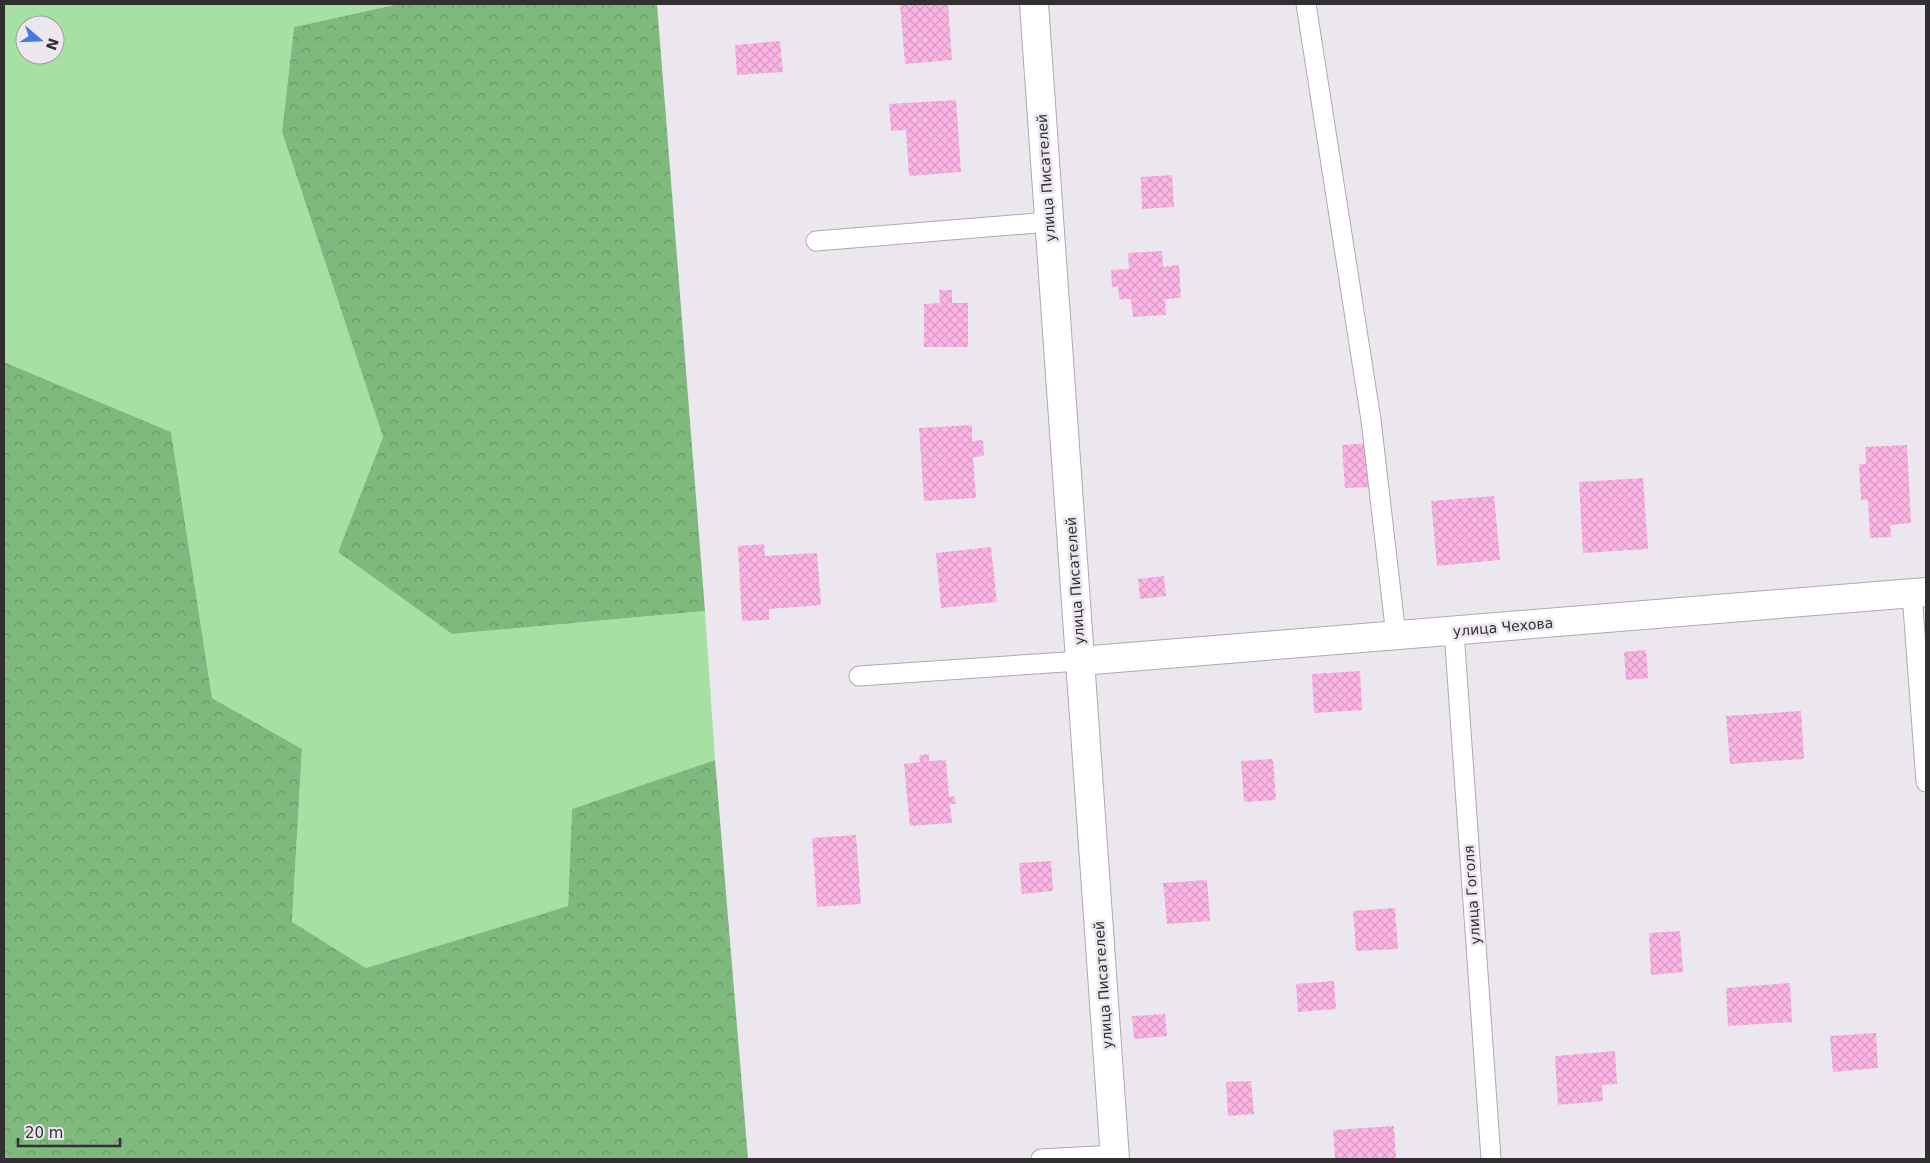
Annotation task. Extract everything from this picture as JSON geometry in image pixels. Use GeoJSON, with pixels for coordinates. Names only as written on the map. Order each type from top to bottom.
{"type":"FeatureCollection","features":[{"type":"Feature","properties":{"kind":"street","name":"улица Писателей"},"geometry":{"type":"LineString","coordinates":[[1034,4],[1115,1157]]}},
{"type":"Feature","properties":{"kind":"street","name":"улица Чехова"},"geometry":{"type":"LineString","coordinates":[[1080,661],[1919,593]]}},
{"type":"Feature","properties":{"kind":"lane"},"geometry":{"type":"LineString","coordinates":[[1306,4],[1371,420],[1396,636]]}},
{"type":"Feature","properties":{"kind":"lane"},"geometry":{"type":"LineString","coordinates":[[816,241],[1049,222]]}},
{"type":"Feature","properties":{"kind":"lane"},"geometry":{"type":"LineString","coordinates":[[1919,593],[1926,782]]}},
{"type":"Feature","properties":{"kind":"lane","name":"улица Гоголя"},"geometry":{"type":"LineString","coordinates":[[1454,631],[1491,1159]]}},
{"type":"Feature","properties":{"kind":"lane"},"geometry":{"type":"LineString","coordinates":[[859,676],[1080,661]]}},
{"type":"Feature","properties":{"kind":"lane"},"geometry":{"type":"LineString","coordinates":[[1041,1159],[1115,1157]]}},
{"type":"Feature","properties":{"kind":"green space"},"geometry":{"type":"Polygon","coordinates":[[[4,4],[399,4],[294,27],[282,132],[383,437],[338,552],[452,634],[705,611],[715,760],[572,809],[568,906],[366,968],[292,923],[302,749],[212,698],[171,432],[4,362],[4,4]]]}},
{"type":"Feature","properties":{"kind":"green space"},"geometry":{"type":"Polygon","coordinates":[[[399,4],[657,4],[705,611],[452,634],[338,552],[383,437],[282,132],[294,27],[399,4]]]}},
{"type":"Feature","properties":{"kind":"green space"},"geometry":{"type":"Polygon","coordinates":[[[4,362],[171,432],[212,698],[302,749],[292,922],[366,968],[568,906],[572,809],[715,760],[748,1159],[4,1159],[4,362]]]}},
{"type":"Feature","properties":{"kind":"building"},"geometry":{"type":"Polygon","coordinates":[[[900,4],[948,4],[952,60],[905,64],[900,4]]]}},
{"type":"Feature","properties":{"kind":"building"},"geometry":{"type":"Polygon","coordinates":[[[780,41],[783,72],[737,75],[735,45],[780,41]]]}},
{"type":"Feature","properties":{"kind":"building"},"geometry":{"type":"Polygon","coordinates":[[[956,100],[961,172],[909,176],[906,130],[891,131],[889,104],[956,100]]]}},
{"type":"Feature","properties":{"kind":"building"},"geometry":{"type":"Polygon","coordinates":[[[1172,175],[1174,207],[1142,209],[1141,177],[1172,175]]]}},
{"type":"Feature","properties":{"kind":"building"},"geometry":{"type":"Polygon","coordinates":[[[1162,251],[1163,267],[1179,265],[1181,298],[1165,299],[1166,315],[1133,317],[1131,299],[1119,299],[1118,286],[1112,287],[1111,270],[1129,269],[1128,253],[1162,251]]]}},
{"type":"Feature","properties":{"kind":"building"},"geometry":{"type":"Polygon","coordinates":[[[939,290],[952,290],[952,303],[968,303],[968,347],[924,347],[924,304],[940,303],[939,290]]]}},
{"type":"Feature","properties":{"kind":"building"},"geometry":{"type":"Polygon","coordinates":[[[972,425],[972,441],[983,440],[984,456],[973,457],[976,498],[924,501],[919,428],[972,425]]]}},
{"type":"Feature","properties":{"kind":"building"},"geometry":{"type":"Polygon","coordinates":[[[1371,443],[1374,487],[1345,488],[1342,445],[1371,443]]]}},
{"type":"Feature","properties":{"kind":"building"},"geometry":{"type":"Polygon","coordinates":[[[1907,445],[1911,523],[1890,525],[1891,537],[1870,538],[1868,500],[1861,500],[1859,464],[1866,464],[1865,447],[1907,445]]]}},
{"type":"Feature","properties":{"kind":"building"},"geometry":{"type":"Polygon","coordinates":[[[1643,478],[1648,549],[1583,553],[1579,482],[1643,478]]]}},
{"type":"Feature","properties":{"kind":"building"},"geometry":{"type":"Polygon","coordinates":[[[1494,496],[1500,560],[1437,566],[1431,501],[1494,496]]]}},
{"type":"Feature","properties":{"kind":"building"},"geometry":{"type":"Polygon","coordinates":[[[764,544],[765,556],[817,553],[821,605],[769,609],[769,620],[742,621],[738,546],[764,544]]]}},
{"type":"Feature","properties":{"kind":"building"},"geometry":{"type":"Polygon","coordinates":[[[991,547],[997,602],[941,608],[936,553],[991,547]]]}},
{"type":"Feature","properties":{"kind":"building"},"geometry":{"type":"Polygon","coordinates":[[[1164,576],[1166,596],[1140,599],[1138,579],[1164,576]]]}},
{"type":"Feature","properties":{"kind":"building"},"geometry":{"type":"Polygon","coordinates":[[[1646,650],[1648,678],[1626,680],[1624,652],[1646,650]]]}},
{"type":"Feature","properties":{"kind":"building"},"geometry":{"type":"Polygon","coordinates":[[[1360,671],[1362,710],[1314,713],[1312,674],[1360,671]]]}},
{"type":"Feature","properties":{"kind":"building"},"geometry":{"type":"Polygon","coordinates":[[[1801,711],[1804,759],[1730,764],[1726,716],[1801,711]]]}},
{"type":"Feature","properties":{"kind":"building"},"geometry":{"type":"Polygon","coordinates":[[[929,754],[929,761],[946,760],[949,797],[955,796],[956,804],[950,804],[952,823],[910,826],[904,764],[920,762],[919,755],[929,754]]]}},
{"type":"Feature","properties":{"kind":"building"},"geometry":{"type":"Polygon","coordinates":[[[1273,759],[1276,800],[1244,802],[1241,761],[1273,759]]]}},
{"type":"Feature","properties":{"kind":"building"},"geometry":{"type":"Polygon","coordinates":[[[856,835],[861,904],[817,907],[812,838],[856,835]]]}},
{"type":"Feature","properties":{"kind":"building"},"geometry":{"type":"Polygon","coordinates":[[[1051,861],[1053,891],[1022,894],[1019,863],[1051,861]]]}},
{"type":"Feature","properties":{"kind":"building"},"geometry":{"type":"Polygon","coordinates":[[[1207,880],[1210,921],[1167,924],[1163,883],[1207,880]]]}},
{"type":"Feature","properties":{"kind":"building"},"geometry":{"type":"Polygon","coordinates":[[[1395,908],[1398,949],[1356,951],[1353,911],[1395,908]]]}},
{"type":"Feature","properties":{"kind":"building"},"geometry":{"type":"Polygon","coordinates":[[[1680,931],[1683,972],[1651,975],[1649,933],[1680,931]]]}},
{"type":"Feature","properties":{"kind":"building"},"geometry":{"type":"Polygon","coordinates":[[[1334,981],[1336,1009],[1298,1012],[1296,984],[1334,981]]]}},
{"type":"Feature","properties":{"kind":"building"},"geometry":{"type":"Polygon","coordinates":[[[1790,983],[1792,1022],[1728,1026],[1726,988],[1790,983]]]}},
{"type":"Feature","properties":{"kind":"building"},"geometry":{"type":"Polygon","coordinates":[[[1165,1014],[1167,1036],[1134,1039],[1132,1016],[1165,1014]]]}},
{"type":"Feature","properties":{"kind":"building"},"geometry":{"type":"Polygon","coordinates":[[[1876,1033],[1878,1068],[1833,1072],[1830,1036],[1876,1033]]]}},
{"type":"Feature","properties":{"kind":"building"},"geometry":{"type":"Polygon","coordinates":[[[1615,1051],[1617,1084],[1602,1085],[1603,1101],[1558,1105],[1555,1056],[1615,1051]]]}},
{"type":"Feature","properties":{"kind":"building"},"geometry":{"type":"Polygon","coordinates":[[[1251,1081],[1254,1114],[1228,1116],[1226,1082],[1251,1081]]]}},
{"type":"Feature","properties":{"kind":"building"},"geometry":{"type":"Polygon","coordinates":[[[1394,1126],[1396,1159],[1335,1159],[1333,1130],[1394,1126]]]}}]}
